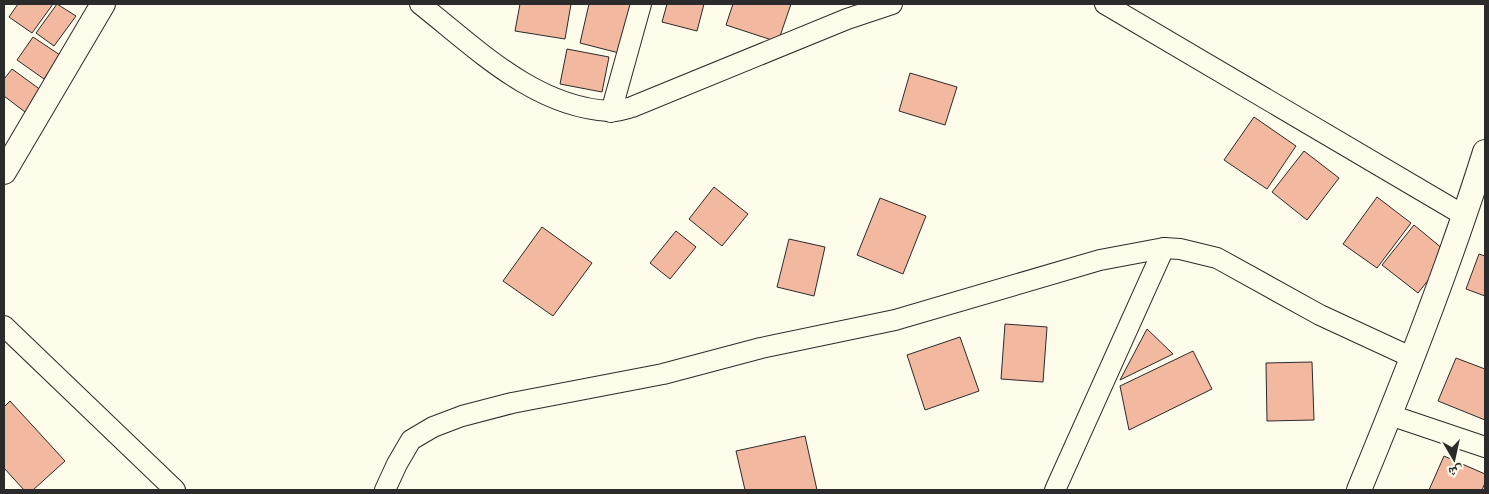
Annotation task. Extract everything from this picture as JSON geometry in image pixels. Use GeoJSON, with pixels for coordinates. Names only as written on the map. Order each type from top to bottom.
{"type":"FeatureCollection","features":[{"type":"Feature","properties":{"kind":"street"},"geometry":{"type":"LineString","coordinates":[[4,172],[103,4]]}},
{"type":"Feature","properties":{"kind":"street"},"geometry":{"type":"LineString","coordinates":[[420,4],[505,71],[530,88],[565,102],[611,112],[632,107],[847,19],[892,4]]}},
{"type":"Feature","properties":{"kind":"street"},"geometry":{"type":"LineString","coordinates":[[611,112],[641,4]]}},
{"type":"Feature","properties":{"kind":"street"},"geometry":{"type":"LineString","coordinates":[[1105,4],[1465,216]]}},
{"type":"Feature","properties":{"kind":"street"},"geometry":{"type":"LineString","coordinates":[[1359,490],[1413,358],[1465,216],[1485,152]]}},
{"type":"Feature","properties":{"kind":"street"},"geometry":{"type":"LineString","coordinates":[[385,490],[411,440],[433,427],[462,416],[512,403],[662,374],[761,348],[895,320],[1100,260],[1164,248],[1188,251],[1217,258],[1320,315],[1413,358]]}},
{"type":"Feature","properties":{"kind":"street"},"geometry":{"type":"LineString","coordinates":[[1055,490],[1164,248]]}},
{"type":"Feature","properties":{"kind":"street"},"geometry":{"type":"LineString","coordinates":[[4,326],[175,490]]}},
{"type":"Feature","properties":{"kind":"street"},"geometry":{"type":"LineString","coordinates":[[1390,415],[1485,446]]}},
{"type":"Feature","properties":{"kind":"building"},"geometry":{"type":"Polygon","coordinates":[[[18,4],[53,4],[32,33],[9,17],[18,4]]]}},
{"type":"Feature","properties":{"kind":"building"},"geometry":{"type":"Polygon","coordinates":[[[57,4],[76,16],[54,46],[36,33],[57,4]]]}},
{"type":"Feature","properties":{"kind":"building"},"geometry":{"type":"Polygon","coordinates":[[[520,4],[571,4],[565,39],[515,31],[520,4]]]}},
{"type":"Feature","properties":{"kind":"building"},"geometry":{"type":"Polygon","coordinates":[[[589,4],[635,4],[623,54],[580,43],[589,4]]]}},
{"type":"Feature","properties":{"kind":"building"},"geometry":{"type":"Polygon","coordinates":[[[667,4],[704,4],[697,31],[662,22],[667,4]]]}},
{"type":"Feature","properties":{"kind":"building"},"geometry":{"type":"Polygon","coordinates":[[[733,4],[791,4],[778,42],[726,25],[733,4]]]}},
{"type":"Feature","properties":{"kind":"building"},"geometry":{"type":"Polygon","coordinates":[[[33,37],[60,55],[44,79],[17,60],[33,37]]]}},
{"type":"Feature","properties":{"kind":"building"},"geometry":{"type":"Polygon","coordinates":[[[567,49],[609,57],[602,92],[560,84],[567,49]]]}},
{"type":"Feature","properties":{"kind":"building"},"geometry":{"type":"Polygon","coordinates":[[[12,69],[45,93],[29,115],[4,96],[4,79],[12,69]]]}},
{"type":"Feature","properties":{"kind":"building"},"geometry":{"type":"Polygon","coordinates":[[[910,73],[957,87],[945,125],[899,111],[910,73]]]}},
{"type":"Feature","properties":{"kind":"building"},"geometry":{"type":"Polygon","coordinates":[[[1254,117],[1296,146],[1267,189],[1224,160],[1254,117]]]}},
{"type":"Feature","properties":{"kind":"building"},"geometry":{"type":"Polygon","coordinates":[[[1304,151],[1339,178],[1307,220],[1272,192],[1304,151]]]}},
{"type":"Feature","properties":{"kind":"building"},"geometry":{"type":"Polygon","coordinates":[[[714,187],[748,214],[722,246],[689,219],[714,187]]]}},
{"type":"Feature","properties":{"kind":"building"},"geometry":{"type":"Polygon","coordinates":[[[1377,197],[1411,223],[1377,268],[1343,244],[1377,197]]]}},
{"type":"Feature","properties":{"kind":"building"},"geometry":{"type":"Polygon","coordinates":[[[880,198],[926,216],[903,274],[857,255],[880,198]]]}},
{"type":"Feature","properties":{"kind":"building"},"geometry":{"type":"Polygon","coordinates":[[[1414,225],[1449,254],[1418,293],[1382,265],[1414,225]]]}},
{"type":"Feature","properties":{"kind":"building"},"geometry":{"type":"Polygon","coordinates":[[[542,227],[592,263],[553,316],[503,281],[542,227]]]}},
{"type":"Feature","properties":{"kind":"building"},"geometry":{"type":"Polygon","coordinates":[[[676,231],[696,247],[670,279],[650,263],[676,231]]]}},
{"type":"Feature","properties":{"kind":"building"},"geometry":{"type":"Polygon","coordinates":[[[789,239],[825,247],[814,296],[777,287],[789,239]]]}},
{"type":"Feature","properties":{"kind":"building"},"geometry":{"type":"Polygon","coordinates":[[[1479,254],[1485,256],[1485,296],[1466,289],[1479,254]]]}},
{"type":"Feature","properties":{"kind":"building"},"geometry":{"type":"Polygon","coordinates":[[[1005,324],[1047,327],[1043,382],[1001,379],[1005,324]]]}},
{"type":"Feature","properties":{"kind":"building"},"geometry":{"type":"Polygon","coordinates":[[[1147,329],[1173,354],[1120,380],[1147,329]]]}},
{"type":"Feature","properties":{"kind":"building"},"geometry":{"type":"Polygon","coordinates":[[[960,337],[979,391],[925,410],[907,355],[960,337]]]}},
{"type":"Feature","properties":{"kind":"building"},"geometry":{"type":"Polygon","coordinates":[[[1193,351],[1212,389],[1129,430],[1120,386],[1193,351]]]}},
{"type":"Feature","properties":{"kind":"building"},"geometry":{"type":"Polygon","coordinates":[[[1456,358],[1485,369],[1485,420],[1438,401],[1456,358]]]}},
{"type":"Feature","properties":{"kind":"building"},"geometry":{"type":"Polygon","coordinates":[[[1312,362],[1314,420],[1267,421],[1266,363],[1312,362]]]}},
{"type":"Feature","properties":{"kind":"building"},"geometry":{"type":"Polygon","coordinates":[[[10,401],[65,461],[33,490],[24,490],[4,468],[4,407],[10,401]]]}},
{"type":"Feature","properties":{"kind":"building"},"geometry":{"type":"Polygon","coordinates":[[[805,436],[817,490],[745,490],[736,451],[805,436]]]}},
{"type":"Feature","properties":{"kind":"building"},"geometry":{"type":"Polygon","coordinates":[[[1444,456],[1485,474],[1485,483],[1482,490],[1429,490],[1444,456]]]}}]}
